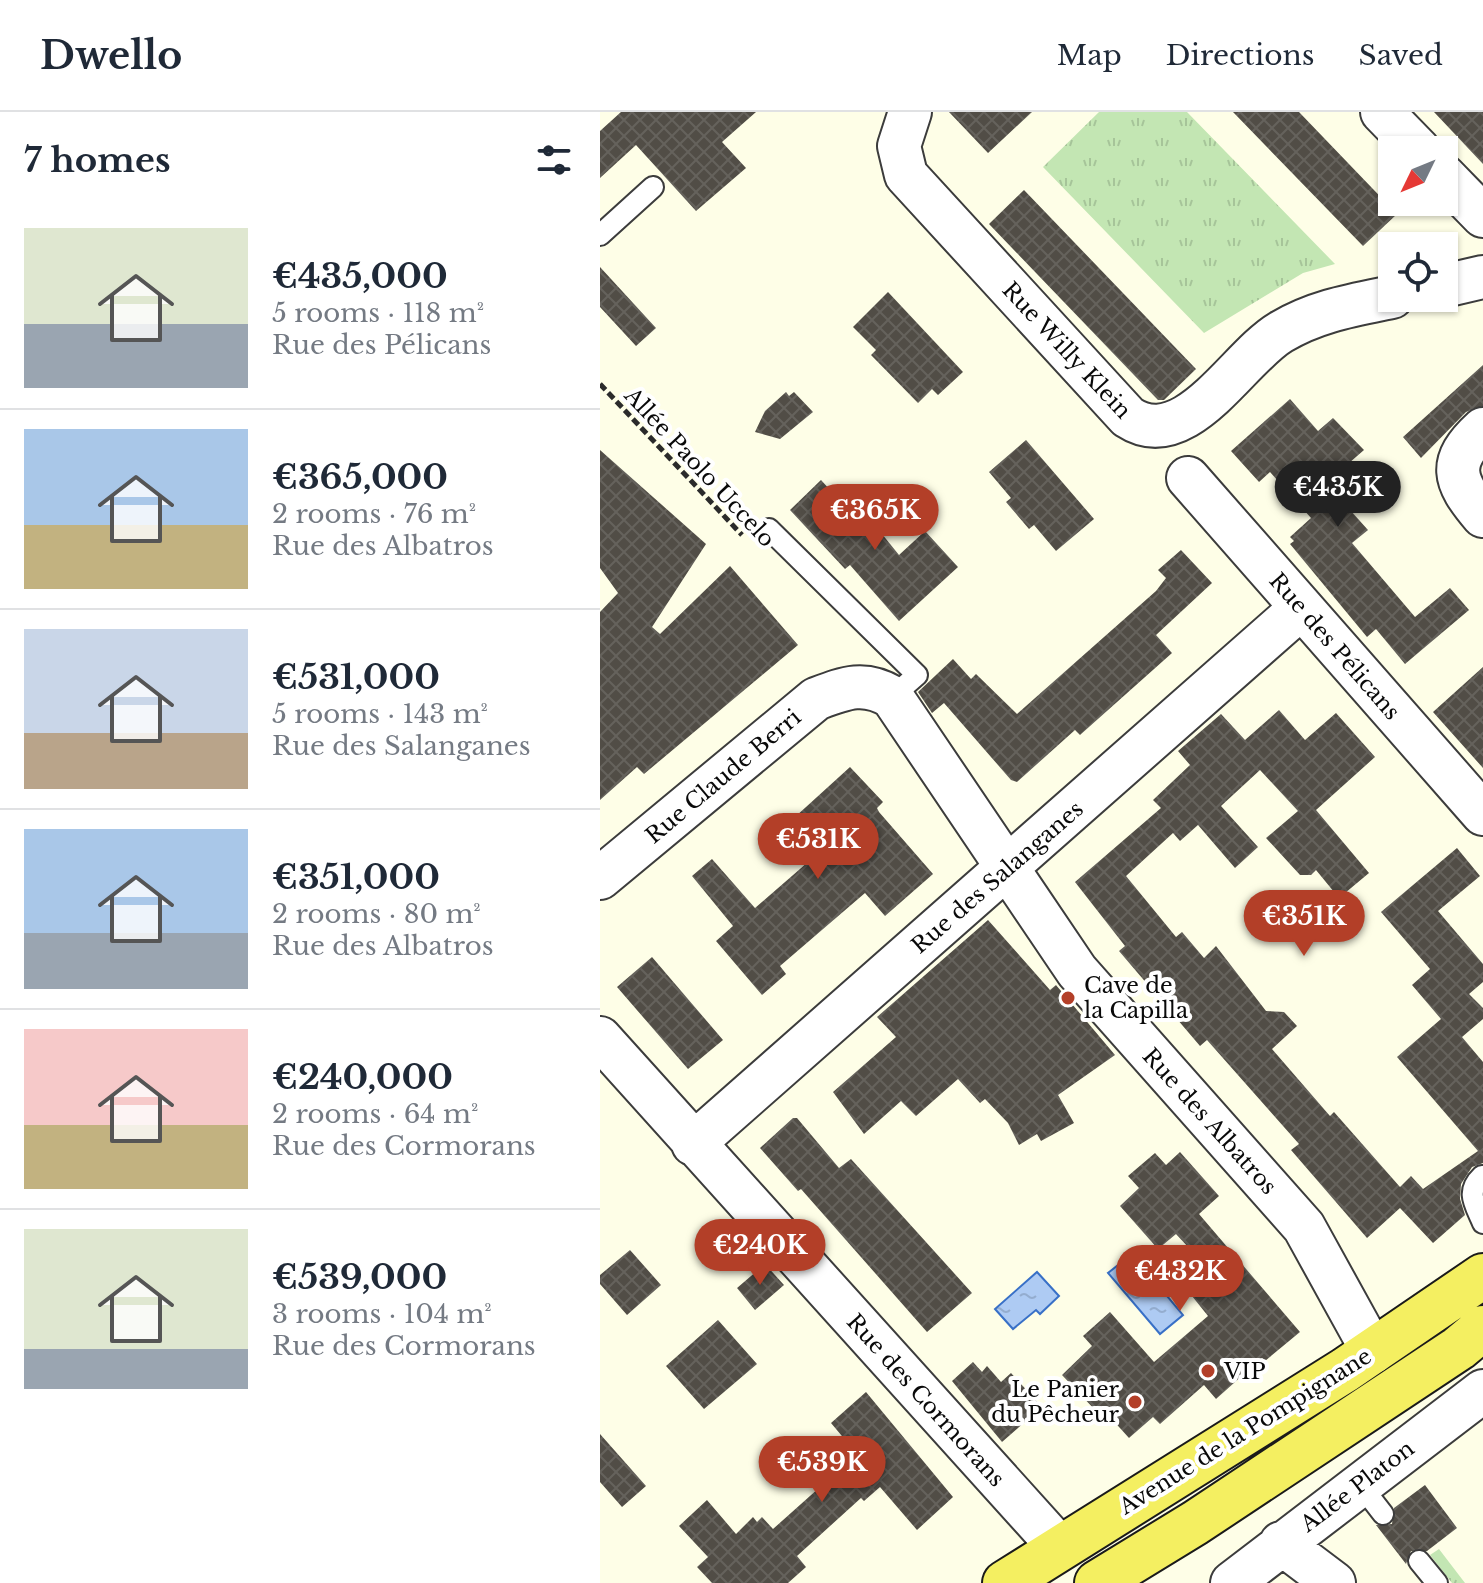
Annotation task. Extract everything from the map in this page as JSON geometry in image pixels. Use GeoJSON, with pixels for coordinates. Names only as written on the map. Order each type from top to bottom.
{"type":"FeatureCollection","features":[{"type":"Feature","properties":{"kind":"main road","name":"Avenue de la Pompignane"},"geometry":{"type":"LineString","coordinates":[[1005,1583],[1373,1352],[1483,1276]]}},
{"type":"Feature","properties":{"kind":"main road","name":"Avenue de la Pompignane"},"geometry":{"type":"LineString","coordinates":[[1097,1583],[1195,1523],[1459,1348],[1483,1328]]}},
{"type":"Feature","properties":{"kind":"street","name":"Rue Willy Klein"},"geometry":{"type":"LineString","coordinates":[[910,112],[899,146],[906,175],[1117,406],[1138,424],[1152,428],[1181,421],[1278,334],[1321,312],[1378,300]]}},
{"type":"Feature","properties":{"kind":"street"},"geometry":{"type":"LineString","coordinates":[[1382,112],[1405,136]]}},
{"type":"Feature","properties":{"kind":"street"},"geometry":{"type":"LineString","coordinates":[[1458,190],[1483,216]]}},
{"type":"Feature","properties":{"kind":"street"},"geometry":{"type":"LineString","coordinates":[[1458,283],[1483,277]]}},
{"type":"Feature","properties":{"kind":"street"},"geometry":{"type":"LineString","coordinates":[[1483,429],[1461,455],[1456,471],[1464,491],[1483,516]]}},
{"type":"Feature","properties":{"kind":"street","name":"Rue des Pélicans"},"geometry":{"type":"LineString","coordinates":[[1188,478],[1483,814]]}},
{"type":"Feature","properties":{"kind":"street","name":"Rue des Salanganes"},"geometry":{"type":"LineString","coordinates":[[693,1144],[1301,608]]}},
{"type":"Feature","properties":{"kind":"street","name":"Rue des Albatros"},"geometry":{"type":"LineString","coordinates":[[872,691],[1008,868],[1077,971],[1304,1227],[1373,1352]]}},
{"type":"Feature","properties":{"kind":"street","name":"Rue Claude Berri"},"geometry":{"type":"LineString","coordinates":[[600,878],[816,699],[872,691]]}},
{"type":"Feature","properties":{"kind":"street","name":"Rue des Cormorans"},"geometry":{"type":"LineString","coordinates":[[600,1038],[1060,1548]]}},
{"type":"Feature","properties":{"kind":"street","name":"Allée Platon"},"geometry":{"type":"LineString","coordinates":[[1232,1583],[1281,1543],[1371,1498],[1483,1391]]}},
{"type":"Feature","properties":{"kind":"street"},"geometry":{"type":"LineString","coordinates":[[1281,1543],[1334,1583]]}},
{"type":"Feature","properties":{"kind":"lane"},"geometry":{"type":"LineString","coordinates":[[600,235],[653,187]]}},
{"type":"Feature","properties":{"kind":"lane"},"geometry":{"type":"LineString","coordinates":[[769,529],[917,675],[872,691]]}},
{"type":"Feature","properties":{"kind":"lane"},"geometry":{"type":"LineString","coordinates":[[1482,1176],[1474,1184],[1471,1194],[1483,1223]]}},
{"type":"Feature","properties":{"kind":"lane"},"geometry":{"type":"LineString","coordinates":[[1419,1561],[1437,1583]]}},
{"type":"Feature","properties":{"kind":"path","name":"Allée Paolo Uccelo"},"geometry":{"type":"LineString","coordinates":[[600,384],[752,545]]}},
{"type":"Feature","properties":{"kind":"green space"},"geometry":{"type":"Polygon","coordinates":[[[1099,112],[1187,112],[1335,264],[1303,273],[1204,333],[1043,167],[1099,112]]]}},
{"type":"Feature","properties":{"kind":"green space"},"geometry":{"type":"Polygon","coordinates":[[[1439,1549],[1465,1583],[1452,1583],[1430,1555],[1439,1549]]]}},
{"type":"Feature","properties":{"kind":"water"},"geometry":{"type":"Polygon","coordinates":[[[1132,1254],[1183,1315],[1160,1334],[1108,1273],[1132,1254]]]}},
{"type":"Feature","properties":{"kind":"water"},"geometry":{"type":"Polygon","coordinates":[[[1037,1272],[1059,1296],[1040,1314],[1036,1310],[1013,1329],[995,1309],[1037,1272]]]}},
{"type":"Feature","properties":{"kind":"building"},"geometry":{"type":"Polygon","coordinates":[[[621,112],[756,112],[722,142],[746,168],[696,211],[636,145],[600,178],[600,131],[621,112]]]}},
{"type":"Feature","properties":{"kind":"building"},"geometry":{"type":"Polygon","coordinates":[[[949,112],[1032,112],[988,153],[949,112]]]}},
{"type":"Feature","properties":{"kind":"building"},"geometry":{"type":"Polygon","coordinates":[[[1233,112],[1299,112],[1378,194],[1378,216],[1395,216],[1363,246],[1233,112]]]}},
{"type":"Feature","properties":{"kind":"building"},"geometry":{"type":"Polygon","coordinates":[[[1434,112],[1483,112],[1483,164],[1458,136],[1434,112]]]}},
{"type":"Feature","properties":{"kind":"building"},"geometry":{"type":"Polygon","coordinates":[[[1024,190],[1196,369],[1164,400],[1158,400],[989,224],[1024,190]]]}},
{"type":"Feature","properties":{"kind":"building"},"geometry":{"type":"Polygon","coordinates":[[[600,267],[656,328],[636,346],[600,307],[600,267]]]}},
{"type":"Feature","properties":{"kind":"building"},"geometry":{"type":"Polygon","coordinates":[[[888,292],[963,372],[938,395],[932,389],[918,403],[871,355],[876,350],[853,327],[888,292]]]}},
{"type":"Feature","properties":{"kind":"building"},"geometry":{"type":"Polygon","coordinates":[[[1483,365],[1483,406],[1466,412],[1421,458],[1403,437],[1483,365]]]}},
{"type":"Feature","properties":{"kind":"building"},"geometry":{"type":"Polygon","coordinates":[[[786,392],[789,396],[794,392],[813,412],[780,439],[755,432],[765,411],[786,392]]]}},
{"type":"Feature","properties":{"kind":"building"},"geometry":{"type":"Polygon","coordinates":[[[1290,399],[1318,431],[1333,418],[1364,450],[1326,483],[1368,530],[1352,543],[1415,617],[1450,588],[1469,610],[1405,664],[1376,629],[1367,637],[1290,544],[1294,541],[1290,537],[1311,518],[1270,472],[1259,482],[1231,451],[1290,399]]]}},
{"type":"Feature","properties":{"kind":"building"},"geometry":{"type":"Polygon","coordinates":[[[1026,440],[1094,519],[1056,551],[1034,525],[1029,529],[1006,502],[1011,498],[989,472],[1026,440]]]}},
{"type":"Feature","properties":{"kind":"building"},"geometry":{"type":"Polygon","coordinates":[[[600,450],[706,544],[652,627],[660,634],[730,566],[798,645],[644,774],[637,767],[600,800],[600,612],[618,593],[600,568],[600,450]]]}},
{"type":"Feature","properties":{"kind":"building"},"geometry":{"type":"Polygon","coordinates":[[[821,480],[862,525],[869,518],[899,555],[925,531],[958,567],[899,621],[850,565],[845,569],[790,510],[821,480]]]}},
{"type":"Feature","properties":{"kind":"building"},"geometry":{"type":"Polygon","coordinates":[[[1181,550],[1212,583],[1156,635],[1172,653],[1080,735],[1075,730],[1017,782],[1011,780],[944,703],[932,713],[918,692],[953,659],[971,679],[976,674],[1017,714],[1156,591],[1166,578],[1158,570],[1181,550]]]}},
{"type":"Feature","properties":{"kind":"building"},"geometry":{"type":"Polygon","coordinates":[[[1483,667],[1483,768],[1433,712],[1483,667]]]}},
{"type":"Feature","properties":{"kind":"building"},"geometry":{"type":"Polygon","coordinates":[[[1279,710],[1305,740],[1336,713],[1375,757],[1316,810],[1369,873],[1339,898],[1316,870],[1311,875],[1300,875],[1266,838],[1298,811],[1260,770],[1221,806],[1258,847],[1235,868],[1198,825],[1180,841],[1173,833],[1126,876],[1176,937],[1182,932],[1204,958],[1216,946],[1266,1011],[1284,1012],[1297,1026],[1272,1049],[1330,1116],[1334,1112],[1400,1187],[1411,1176],[1423,1189],[1478,1151],[1397,1057],[1441,1019],[1412,985],[1430,969],[1381,912],[1457,848],[1480,876],[1438,911],[1483,964],[1483,982],[1469,994],[1483,1008],[1483,1019],[1462,1037],[1483,1062],[1483,1163],[1472,1167],[1461,1184],[1460,1199],[1465,1215],[1433,1243],[1400,1208],[1367,1238],[1291,1150],[1299,1144],[1207,1040],[1200,1046],[1119,951],[1125,946],[1075,882],[1161,808],[1153,800],[1190,765],[1178,751],[1221,714],[1245,740],[1279,710]]]}},
{"type":"Feature","properties":{"kind":"building"},"geometry":{"type":"Polygon","coordinates":[[[850,767],[883,802],[877,808],[879,812],[933,874],[885,916],[865,893],[780,966],[786,974],[762,995],[716,941],[733,926],[692,876],[712,859],[755,908],[823,849],[795,817],[850,767]]]}},
{"type":"Feature","properties":{"kind":"building"},"geometry":{"type":"Polygon","coordinates":[[[988,920],[1050,990],[1056,985],[1115,1055],[1058,1095],[1074,1123],[1041,1141],[1037,1134],[1019,1145],[1008,1123],[985,1099],[980,1103],[958,1079],[916,1116],[901,1101],[864,1134],[833,1092],[896,1037],[877,1017],[988,920]]]}},
{"type":"Feature","properties":{"kind":"building"},"geometry":{"type":"Polygon","coordinates":[[[652,957],[723,1040],[688,1069],[617,987],[652,957]]]}},
{"type":"Feature","properties":{"kind":"building"},"geometry":{"type":"Polygon","coordinates":[[[793,1118],[797,1118],[839,1168],[851,1159],[972,1293],[927,1332],[801,1189],[798,1191],[760,1148],[793,1118]]]}},
{"type":"Feature","properties":{"kind":"building"},"geometry":{"type":"Polygon","coordinates":[[[1180,1152],[1219,1196],[1199,1214],[1300,1332],[1265,1361],[1262,1358],[1216,1399],[1204,1385],[1160,1424],[1153,1417],[1129,1438],[1100,1406],[1096,1411],[1062,1375],[1092,1346],[1083,1336],[1110,1312],[1154,1362],[1208,1316],[1192,1296],[1215,1276],[1176,1234],[1158,1249],[1120,1206],[1139,1188],[1128,1176],[1155,1153],[1166,1165],[1180,1152]]]}},
{"type":"Feature","properties":{"kind":"building"},"geometry":{"type":"Polygon","coordinates":[[[630,1250],[661,1285],[627,1315],[600,1284],[600,1275],[630,1250]]]}},
{"type":"Feature","properties":{"kind":"building"},"geometry":{"type":"Polygon","coordinates":[[[765,1264],[784,1285],[755,1310],[737,1288],[765,1264]]]}},
{"type":"Feature","properties":{"kind":"building"},"geometry":{"type":"Polygon","coordinates":[[[718,1320],[757,1364],[704,1409],[666,1366],[718,1320]]]}},
{"type":"Feature","properties":{"kind":"building"},"geometry":{"type":"Polygon","coordinates":[[[973,1362],[982,1372],[987,1366],[1001,1382],[1011,1373],[1042,1407],[1002,1442],[952,1381],[973,1362]]]}},
{"type":"Feature","properties":{"kind":"building"},"geometry":{"type":"Polygon","coordinates":[[[866,1392],[953,1497],[917,1530],[880,1487],[864,1501],[861,1498],[797,1556],[806,1567],[788,1583],[712,1583],[697,1567],[708,1557],[679,1526],[707,1500],[736,1534],[753,1517],[757,1522],[762,1517],[773,1529],[857,1454],[831,1423],[866,1392]]]}},
{"type":"Feature","properties":{"kind":"building"},"geometry":{"type":"Polygon","coordinates":[[[600,1434],[646,1486],[622,1507],[600,1482],[600,1434]]]}},
{"type":"Feature","properties":{"kind":"building"},"geometry":{"type":"Polygon","coordinates":[[[1425,1485],[1457,1528],[1427,1551],[1411,1551],[1406,1564],[1376,1525],[1392,1524],[1394,1508],[1425,1485]]]}},
{"type":"Feature","properties":{"kind":"place","name":"Cave de la Capilla"},"geometry":{"type":"Point","coordinates":[1068,998]}},
{"type":"Feature","properties":{"kind":"place","name":"VIP"},"geometry":{"type":"Point","coordinates":[1208,1371]}},
{"type":"Feature","properties":{"kind":"place","name":"Le Panier du Pêcheur"},"geometry":{"type":"Point","coordinates":[1135,1402]}}]}
